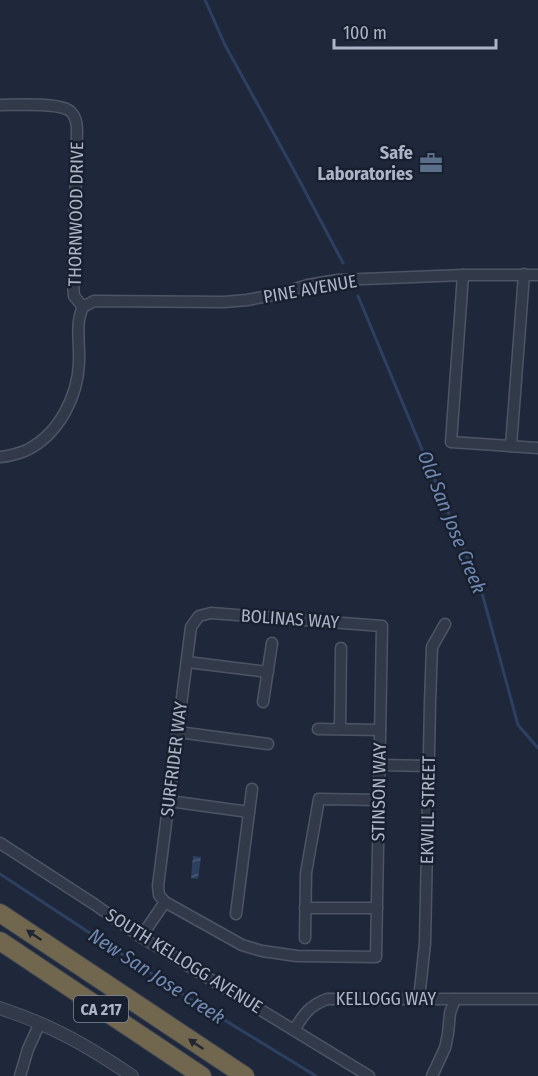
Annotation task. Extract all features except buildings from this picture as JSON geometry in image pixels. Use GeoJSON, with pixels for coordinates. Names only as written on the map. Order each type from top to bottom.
{"type":"FeatureCollection","features":[{"type":"Feature","properties":{"kind":"highway","name":"CA 217"},"geometry":{"type":"LineString","coordinates":[[0,913],[245,1076]]}},
{"type":"Feature","properties":{"kind":"highway","name":"CA 217"},"geometry":{"type":"LineString","coordinates":[[0,941],[202,1076]]}},
{"type":"Feature","properties":{"kind":"street","name":"THORNWOOD DRIVE"},"geometry":{"type":"LineString","coordinates":[[0,105],[56,106],[73,113],[77,130],[73,284],[74,296],[83,307],[79,321],[79,364],[72,398],[65,412],[42,440],[17,454],[0,457]]}},
{"type":"Feature","properties":{"kind":"street"},"geometry":{"type":"LineString","coordinates":[[511,446],[524,274]]}},
{"type":"Feature","properties":{"kind":"street","name":"PINE AVENUE"},"geometry":{"type":"LineString","coordinates":[[83,307],[94,300],[224,302],[248,300],[338,280],[463,275],[538,275]]}},
{"type":"Feature","properties":{"kind":"street"},"geometry":{"type":"LineString","coordinates":[[463,275],[451,442],[538,448]]}},
{"type":"Feature","properties":{"kind":"street","name":"BOLINAS WAY"},"geometry":{"type":"LineString","coordinates":[[199,616],[211,613],[382,626]]}},
{"type":"Feature","properties":{"kind":"street","name":"SURFRIDER WAY"},"geometry":{"type":"LineString","coordinates":[[165,902],[159,895],[158,886],[192,627],[199,616]]}},
{"type":"Feature","properties":{"kind":"street","name":"EKWILL STREET"},"geometry":{"type":"LineString","coordinates":[[418,999],[425,943],[432,647],[445,624]]}},
{"type":"Feature","properties":{"kind":"street","name":"STINSON WAY"},"geometry":{"type":"LineString","coordinates":[[165,902],[242,945],[262,951],[297,956],[376,957],[382,626]]}},
{"type":"Feature","properties":{"kind":"street"},"geometry":{"type":"LineString","coordinates":[[263,702],[272,643]]}},
{"type":"Feature","properties":{"kind":"street"},"geometry":{"type":"LineString","coordinates":[[340,729],[341,648]]}},
{"type":"Feature","properties":{"kind":"street"},"geometry":{"type":"LineString","coordinates":[[187,662],[267,672]]}},
{"type":"Feature","properties":{"kind":"street"},"geometry":{"type":"LineString","coordinates":[[318,729],[380,730]]}},
{"type":"Feature","properties":{"kind":"street"},"geometry":{"type":"LineString","coordinates":[[178,732],[268,744]]}},
{"type":"Feature","properties":{"kind":"street"},"geometry":{"type":"LineString","coordinates":[[380,765],[429,766]]}},
{"type":"Feature","properties":{"kind":"street"},"geometry":{"type":"LineString","coordinates":[[236,914],[252,789]]}},
{"type":"Feature","properties":{"kind":"street"},"geometry":{"type":"LineString","coordinates":[[305,938],[306,873],[319,799],[379,800]]}},
{"type":"Feature","properties":{"kind":"street"},"geometry":{"type":"LineString","coordinates":[[169,801],[249,812]]}},
{"type":"Feature","properties":{"kind":"street","name":"SOUTH KELLOGG AVENUE"},"geometry":{"type":"LineString","coordinates":[[0,843],[141,937],[369,1076]]}},
{"type":"Feature","properties":{"kind":"street"},"geometry":{"type":"LineString","coordinates":[[141,937],[165,902]]}},
{"type":"Feature","properties":{"kind":"street"},"geometry":{"type":"LineString","coordinates":[[305,908],[377,908]]}},
{"type":"Feature","properties":{"kind":"street","name":"KELLOGG WAY"},"geometry":{"type":"LineString","coordinates":[[294,1030],[314,1004],[327,999],[538,999]]}},
{"type":"Feature","properties":{"kind":"street","name":"KELLOGG WAY"},"geometry":{"type":"LineString","coordinates":[[432,1076],[445,1048],[450,1013],[455,999]]}},
{"type":"Feature","properties":{"kind":"street"},"geometry":{"type":"LineString","coordinates":[[0,1008],[40,1023],[88,1047],[132,1076]]}},
{"type":"Feature","properties":{"kind":"street"},"geometry":{"type":"LineString","coordinates":[[20,1076],[28,1048],[40,1023]]}},
{"type":"Feature","properties":{"kind":"water"},"geometry":{"type":"Polygon","coordinates":[[[193,856],[201,857],[198,879],[191,878],[193,856]]]}},
{"type":"Feature","properties":{"kind":"waterway","name":"Old San Jose Creek"},"geometry":{"type":"LineString","coordinates":[[205,0],[225,45],[343,263]]}},
{"type":"Feature","properties":{"kind":"waterway","name":"Old San Jose Creek"},"geometry":{"type":"LineString","coordinates":[[358,296],[482,593],[518,725],[538,748]]}},
{"type":"Feature","properties":{"kind":"waterway","name":"New San Jose Creek"},"geometry":{"type":"LineString","coordinates":[[0,874],[195,1002],[316,1076]]}},
{"type":"Feature","properties":{"kind":"place","name":"Safe Laboratories"},"geometry":{"type":"Point","coordinates":[431,163]}}]}
